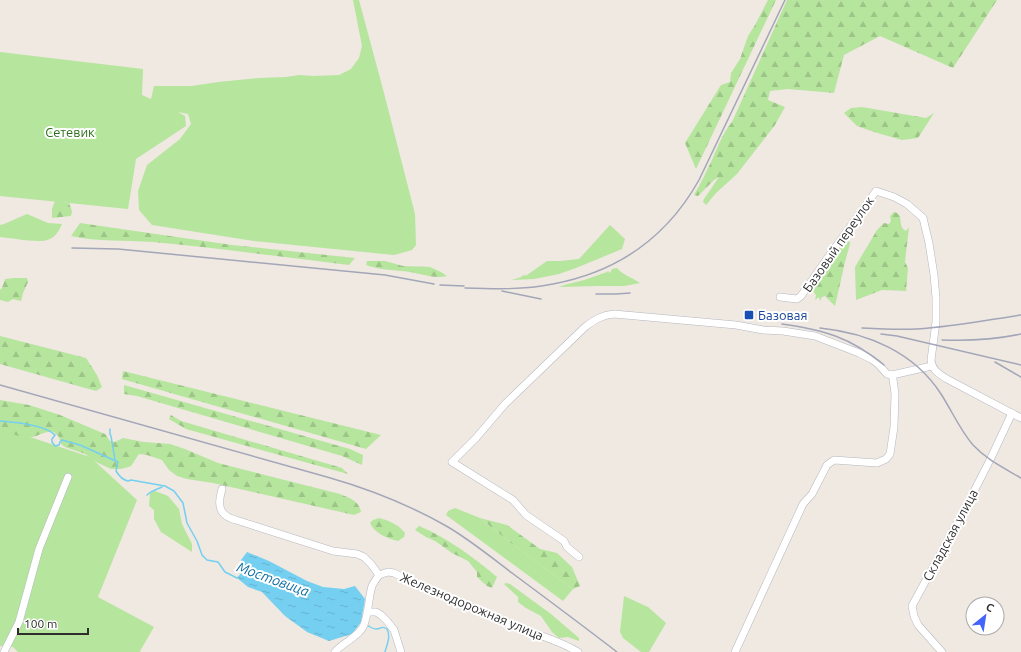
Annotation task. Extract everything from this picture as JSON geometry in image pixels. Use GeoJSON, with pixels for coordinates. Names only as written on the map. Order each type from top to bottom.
{"type":"FeatureCollection","features":[{"type":"Feature","properties":{"kind":"street","name":"Базовый переулок"},"geometry":{"type":"LineString","coordinates":[[780,297],[797,299],[801,296],[876,191],[894,197],[907,204],[923,218],[929,243],[937,306],[931,360],[932,366]]}},
{"type":"Feature","properties":{"kind":"street"},"geometry":{"type":"LineString","coordinates":[[579,557],[566,547],[564,541],[526,515],[513,500],[452,462],[476,438],[505,404],[585,327],[598,318],[608,314],[736,325],[763,330],[815,336],[870,359],[878,364],[887,374],[892,375],[932,366],[937,372],[947,378],[1021,418]]}},
{"type":"Feature","properties":{"kind":"street"},"geometry":{"type":"LineString","coordinates":[[735,652],[803,504],[812,494],[827,465],[834,460],[877,463],[886,459],[890,454],[894,428],[895,394],[892,375]]}},
{"type":"Feature","properties":{"kind":"street","name":"Складская улица"},"geometry":{"type":"LineString","coordinates":[[942,652],[918,625],[912,606],[969,501],[1012,413]]}},
{"type":"Feature","properties":{"kind":"street"},"geometry":{"type":"LineString","coordinates":[[4,652],[20,622],[39,549],[68,477]]}},
{"type":"Feature","properties":{"kind":"street"},"geometry":{"type":"LineString","coordinates":[[222,489],[219,499],[221,509],[225,515],[236,520],[333,551],[357,554],[364,557],[379,575],[373,585],[363,627],[358,634],[348,640],[335,652]]}},
{"type":"Feature","properties":{"kind":"street","name":"Железнодорожная улица"},"geometry":{"type":"LineString","coordinates":[[379,575],[388,572],[394,573],[443,596],[570,647],[578,652]]}},
{"type":"Feature","properties":{"kind":"street"},"geometry":{"type":"LineString","coordinates":[[367,612],[376,612],[381,614],[387,621],[394,630],[401,652]]}},
{"type":"Feature","properties":{"kind":"green space","name":"Сетевик"},"geometry":{"type":"Polygon","coordinates":[[[353,0],[359,0],[415,214],[416,245],[412,250],[394,255],[254,241],[152,225],[139,210],[138,191],[147,165],[180,139],[191,124],[188,114],[178,112],[185,116],[186,126],[136,159],[128,209],[0,196],[0,52],[143,69],[142,95],[151,99],[154,86],[192,86],[218,82],[299,75],[339,75],[351,69],[359,58],[362,46],[353,0]]]}},
{"type":"Feature","properties":{"kind":"green space"},"geometry":{"type":"Polygon","coordinates":[[[768,0],[776,0],[696,169],[685,143],[721,85],[730,82],[731,73],[740,59],[748,36],[768,0]]]}},
{"type":"Feature","properties":{"kind":"green space"},"geometry":{"type":"Polygon","coordinates":[[[787,0],[997,0],[953,68],[880,36],[844,55],[834,93],[788,89],[770,91],[768,100],[785,107],[775,125],[737,174],[716,193],[706,205],[703,202],[704,199],[719,177],[698,196],[694,195],[724,133],[732,122],[787,0]]]}},
{"type":"Feature","properties":{"kind":"green space"},"geometry":{"type":"Polygon","coordinates":[[[862,107],[926,118],[934,113],[918,138],[902,140],[857,126],[844,113],[851,108],[862,107]]]}},
{"type":"Feature","properties":{"kind":"green space"},"geometry":{"type":"Polygon","coordinates":[[[55,201],[69,203],[72,211],[71,216],[52,218],[52,209],[55,201]]]}},
{"type":"Feature","properties":{"kind":"green space"},"geometry":{"type":"Polygon","coordinates":[[[894,212],[900,216],[901,225],[904,230],[906,231],[909,227],[905,262],[908,268],[906,291],[882,290],[856,300],[855,267],[877,230],[884,223],[889,224],[891,221],[890,216],[894,212]]]}},
{"type":"Feature","properties":{"kind":"green space"},"geometry":{"type":"Polygon","coordinates":[[[27,214],[48,223],[62,224],[60,229],[52,238],[43,241],[0,237],[0,225],[27,214]]]}},
{"type":"Feature","properties":{"kind":"green space"},"geometry":{"type":"Polygon","coordinates":[[[80,223],[232,245],[355,258],[349,265],[177,244],[101,240],[71,236],[80,223]]]}},
{"type":"Feature","properties":{"kind":"green space"},"geometry":{"type":"Polygon","coordinates":[[[610,225],[625,239],[622,249],[559,274],[534,279],[512,280],[525,274],[524,276],[527,275],[547,261],[579,259],[610,225]]]}},
{"type":"Feature","properties":{"kind":"green space"},"geometry":{"type":"Polygon","coordinates":[[[845,240],[850,242],[850,244],[835,306],[825,296],[822,297],[820,301],[819,297],[815,300],[816,295],[811,286],[845,240]]]}},
{"type":"Feature","properties":{"kind":"green space"},"geometry":{"type":"Polygon","coordinates":[[[367,261],[385,261],[403,266],[430,267],[447,276],[433,277],[410,272],[377,268],[366,265],[367,261]]]}},
{"type":"Feature","properties":{"kind":"green space"},"geometry":{"type":"Polygon","coordinates":[[[617,268],[640,283],[624,286],[559,287],[608,271],[610,273],[612,269],[617,268]]]}},
{"type":"Feature","properties":{"kind":"green space"},"geometry":{"type":"Polygon","coordinates":[[[27,278],[28,282],[21,301],[13,299],[8,302],[0,300],[0,290],[5,279],[27,278]]]}},
{"type":"Feature","properties":{"kind":"green space"},"geometry":{"type":"Polygon","coordinates":[[[0,336],[86,358],[97,375],[102,387],[96,391],[0,364],[0,336]]]}},
{"type":"Feature","properties":{"kind":"green space"},"geometry":{"type":"Polygon","coordinates":[[[123,371],[381,435],[366,449],[122,379],[123,371]]]}},
{"type":"Feature","properties":{"kind":"green space"},"geometry":{"type":"Polygon","coordinates":[[[124,385],[350,449],[363,455],[362,465],[342,456],[137,396],[124,394],[124,385]]]}},
{"type":"Feature","properties":{"kind":"green space"},"geometry":{"type":"Polygon","coordinates":[[[0,400],[29,405],[60,415],[105,434],[110,441],[115,442],[123,438],[144,442],[170,444],[218,463],[340,494],[356,503],[361,512],[354,515],[213,483],[187,479],[177,476],[169,470],[162,460],[147,455],[139,454],[131,466],[121,469],[111,469],[96,462],[85,454],[65,447],[61,444],[59,437],[54,432],[47,432],[28,437],[19,436],[0,429],[0,400]]]}},
{"type":"Feature","properties":{"kind":"green space"},"geometry":{"type":"Polygon","coordinates":[[[171,415],[181,421],[342,468],[348,474],[186,429],[169,419],[171,415]]]}},
{"type":"Feature","properties":{"kind":"green space"},"geometry":{"type":"Polygon","coordinates":[[[0,427],[90,457],[137,500],[98,597],[154,627],[140,651],[141,652],[18,652],[13,647],[0,646],[0,427]]]}},
{"type":"Feature","properties":{"kind":"green space"},"geometry":{"type":"Polygon","coordinates":[[[155,491],[168,496],[179,509],[182,524],[192,544],[192,552],[161,532],[154,519],[154,510],[149,506],[150,493],[155,491]]]}},
{"type":"Feature","properties":{"kind":"green space"},"geometry":{"type":"Polygon","coordinates":[[[455,508],[480,518],[573,589],[563,601],[446,515],[448,511],[455,508]]]}},
{"type":"Feature","properties":{"kind":"green space"},"geometry":{"type":"Polygon","coordinates":[[[379,518],[397,525],[405,533],[404,537],[398,541],[378,533],[370,523],[379,518]]]}},
{"type":"Feature","properties":{"kind":"green space"},"geometry":{"type":"Polygon","coordinates":[[[480,518],[507,525],[540,549],[557,553],[572,567],[580,586],[573,589],[480,518]]]}},
{"type":"Feature","properties":{"kind":"green space"},"geometry":{"type":"Polygon","coordinates":[[[419,526],[460,548],[497,577],[492,588],[487,586],[477,577],[477,572],[468,561],[415,530],[419,526]]]}},
{"type":"Feature","properties":{"kind":"green space"},"geometry":{"type":"Polygon","coordinates":[[[504,584],[510,584],[551,614],[579,638],[579,641],[568,637],[559,638],[552,632],[541,616],[518,602],[518,597],[504,584]]]}},
{"type":"Feature","properties":{"kind":"green space"},"geometry":{"type":"Polygon","coordinates":[[[624,596],[648,607],[666,623],[649,652],[641,652],[623,638],[620,632],[624,596]]]}},
{"type":"Feature","properties":{"kind":"water"},"geometry":{"type":"Polygon","coordinates":[[[247,552],[269,561],[307,581],[323,587],[344,589],[355,586],[365,599],[361,622],[352,634],[329,641],[307,632],[285,616],[262,592],[248,587],[237,578],[242,572],[241,560],[247,552]]]}},
{"type":"Feature","properties":{"kind":"waterway","name":"Мостовица"},"geometry":{"type":"LineString","coordinates":[[0,421],[37,426],[55,435],[52,439],[55,446],[59,445],[62,440],[80,445],[118,462],[116,471],[124,480],[165,486],[174,491],[183,503],[187,523],[197,541],[202,555],[207,560],[218,562],[225,572],[237,578]]}},
{"type":"Feature","properties":{"kind":"waterway"},"geometry":{"type":"LineString","coordinates":[[110,429],[115,460]]}},
{"type":"Feature","properties":{"kind":"waterway"},"geometry":{"type":"LineString","coordinates":[[147,495],[162,487]]}},
{"type":"Feature","properties":{"kind":"waterway","name":"Мостовица"},"geometry":{"type":"LineString","coordinates":[[367,625],[375,629],[382,627],[387,629],[389,638],[385,652]]}},
{"type":"Feature","properties":{"kind":"railway"},"geometry":{"type":"LineString","coordinates":[[465,288],[520,288],[553,284],[576,278],[598,271],[619,261],[656,235],[672,219],[699,180],[785,0]]}},
{"type":"Feature","properties":{"kind":"railway"},"geometry":{"type":"LineString","coordinates":[[72,248],[118,249],[385,275],[434,284]]}},
{"type":"Feature","properties":{"kind":"railway"},"geometry":{"type":"LineString","coordinates":[[440,285],[464,286]]}},
{"type":"Feature","properties":{"kind":"railway"},"geometry":{"type":"LineString","coordinates":[[502,291],[541,299]]}},
{"type":"Feature","properties":{"kind":"railway"},"geometry":{"type":"LineString","coordinates":[[596,294],[630,293]]}},
{"type":"Feature","properties":{"kind":"railway"},"geometry":{"type":"LineString","coordinates":[[862,328],[930,328],[1021,315]]}},
{"type":"Feature","properties":{"kind":"railway"},"geometry":{"type":"LineString","coordinates":[[782,324],[811,329],[836,336],[872,355],[884,365]]}},
{"type":"Feature","properties":{"kind":"railway"},"geometry":{"type":"LineString","coordinates":[[820,328],[872,340],[904,356],[930,379],[973,445],[990,459],[1021,478]]}},
{"type":"Feature","properties":{"kind":"railway"},"geometry":{"type":"LineString","coordinates":[[881,334],[897,336],[1021,365]]}},
{"type":"Feature","properties":{"kind":"railway"},"geometry":{"type":"LineString","coordinates":[[942,340],[982,340],[1021,334]]}},
{"type":"Feature","properties":{"kind":"railway"},"geometry":{"type":"LineString","coordinates":[[995,362],[1021,377]]}},
{"type":"Feature","properties":{"kind":"railway"},"geometry":{"type":"LineString","coordinates":[[0,385],[327,477],[374,492],[434,519],[464,537],[617,652]]}},
{"type":"Feature","properties":{"kind":"place","name":"Базовая"},"geometry":{"type":"Point","coordinates":[749,315]}}]}
